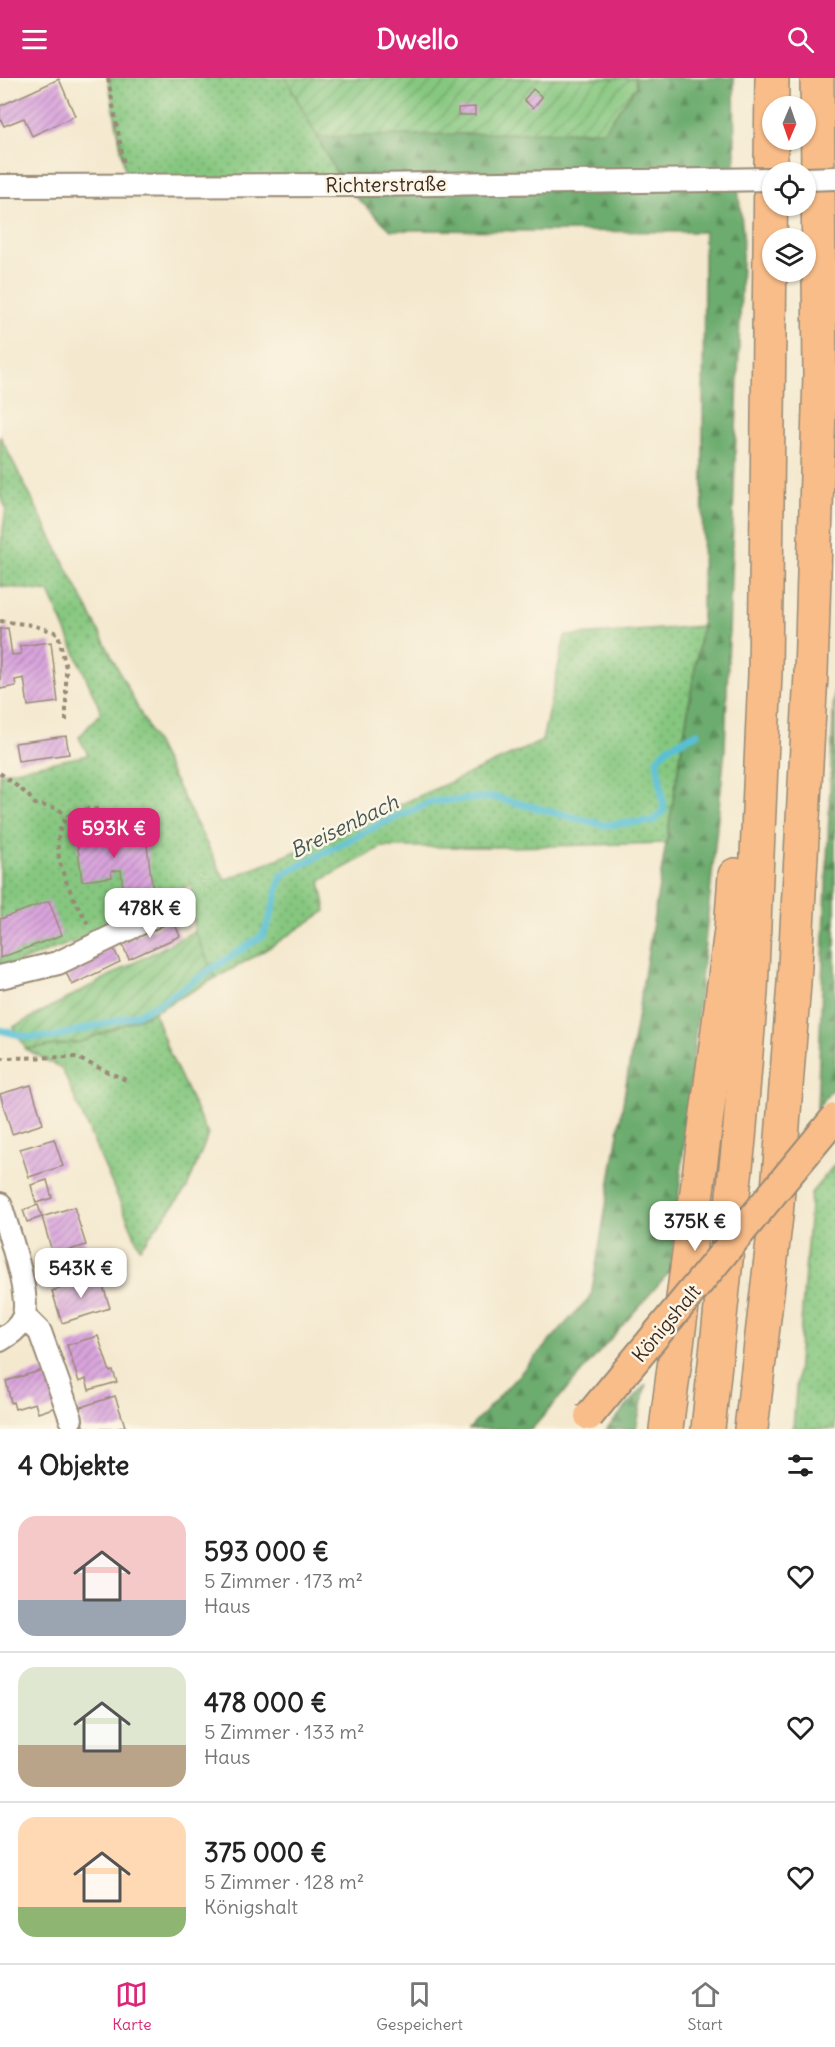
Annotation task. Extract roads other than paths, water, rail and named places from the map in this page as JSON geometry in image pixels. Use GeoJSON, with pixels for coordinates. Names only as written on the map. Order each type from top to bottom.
{"type":"FeatureCollection","features":[{"type":"Feature","properties":{"kind":"highway"},"geometry":{"type":"LineString","coordinates":[[708,1429],[752,992],[765,673],[772,78]]}},
{"type":"Feature","properties":{"kind":"highway"},"geometry":{"type":"LineString","coordinates":[[751,1429],[776,1216],[794,983],[811,674],[820,375],[817,78]]}},
{"type":"Feature","properties":{"kind":"highway"},"geometry":{"type":"LineString","coordinates":[[666,1429],[731,930],[745,733],[765,673]]}},
{"type":"Feature","properties":{"kind":"highway"},"geometry":{"type":"LineString","coordinates":[[772,1429],[776,1216]]}},
{"type":"Feature","properties":{"kind":"highway"},"geometry":{"type":"LineString","coordinates":[[660,1429],[671,1394]]}},
{"type":"Feature","properties":{"kind":"main road","name":"Königshalt"},"geometry":{"type":"LineString","coordinates":[[589,1416],[835,1118]]}},
{"type":"Feature","properties":{"kind":"street"},"geometry":{"type":"LineString","coordinates":[[816,178],[835,178]]}},
{"type":"Feature","properties":{"kind":"street","name":"Richterstraße"},"geometry":{"type":"LineString","coordinates":[[0,186],[369,185],[762,179]]}},
{"type":"Feature","properties":{"kind":"street"},"geometry":{"type":"LineString","coordinates":[[0,976],[58,963],[161,913]]}},
{"type":"Feature","properties":{"kind":"street"},"geometry":{"type":"LineString","coordinates":[[0,1204],[20,1273],[25,1300],[24,1316],[16,1330],[0,1340]]}},
{"type":"Feature","properties":{"kind":"street"},"geometry":{"type":"LineString","coordinates":[[24,1316],[40,1332],[71,1419]]}},
{"type":"Feature","properties":{"kind":"waterway","name":"Breisenbach"},"geometry":{"type":"LineString","coordinates":[[0,1030],[27,1037],[54,1037],[136,1015],[165,1000],[262,936],[282,875],[378,825],[431,802],[493,797],[604,825],[653,821],[664,810],[657,759],[669,747],[698,733]]}}]}
